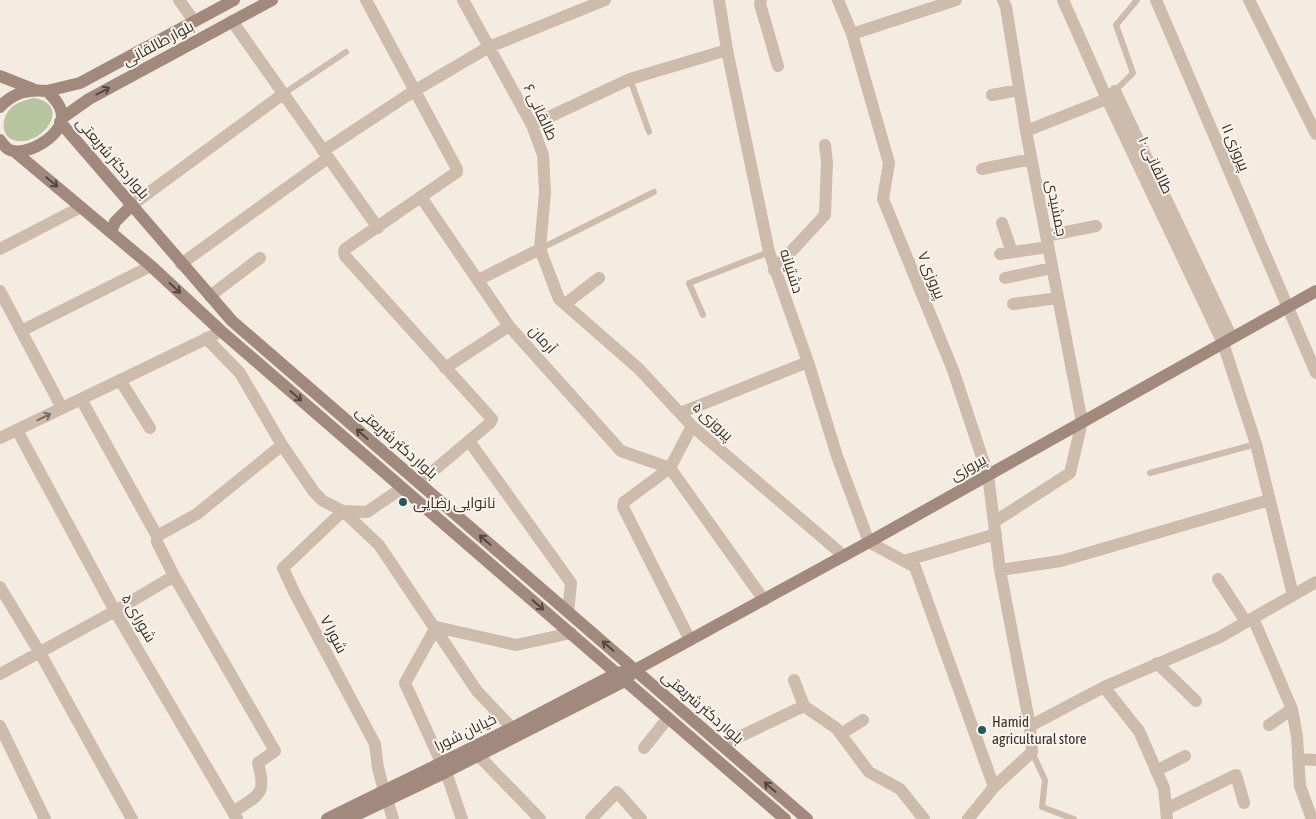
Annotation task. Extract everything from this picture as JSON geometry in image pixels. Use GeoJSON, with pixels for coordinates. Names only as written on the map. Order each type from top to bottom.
{"type":"FeatureCollection","features":[{"type":"Feature","properties":{"kind":"street"},"geometry":{"type":"LineString","coordinates":[[179,0],[194,21]]}},
{"type":"Feature","properties":{"kind":"street","name":"بلوار طالقانی"},"geometry":{"type":"LineString","coordinates":[[33,89],[47,90],[80,83],[234,0]]}},
{"type":"Feature","properties":{"kind":"street","name":"بلوار طالقانی"},"geometry":{"type":"LineString","coordinates":[[5,148],[33,148],[42,144],[56,131],[61,120],[89,99],[272,0]]}},
{"type":"Feature","properties":{"kind":"street"},"geometry":{"type":"LineString","coordinates":[[366,0],[457,172],[345,249],[344,252],[492,419],[490,423],[419,483]]}},
{"type":"Feature","properties":{"kind":"street","name":"طالقانی ۶"},"geometry":{"type":"LineString","coordinates":[[463,0],[532,125],[543,155],[545,192],[540,249],[559,298],[565,304]]}},
{"type":"Feature","properties":{"kind":"street"},"geometry":{"type":"LineString","coordinates":[[181,264],[326,154],[414,91],[489,47],[605,0]]}},
{"type":"Feature","properties":{"kind":"street","name":"دشتیانه"},"geometry":{"type":"LineString","coordinates":[[719,0],[727,50],[768,252],[808,362],[837,456],[869,542]]}},
{"type":"Feature","properties":{"kind":"street"},"geometry":{"type":"LineString","coordinates":[[761,0],[760,4],[778,66]]}},
{"type":"Feature","properties":{"kind":"street","name":"پیروزی ۷"},"geometry":{"type":"LineString","coordinates":[[838,0],[852,34],[889,163],[883,199],[954,370],[988,475],[1000,570],[1030,726],[1032,752]]}},
{"type":"Feature","properties":{"kind":"street"},"geometry":{"type":"LineString","coordinates":[[852,34],[956,0]]}},
{"type":"Feature","properties":{"kind":"street","name":"جمشیدی"},"geometry":{"type":"LineString","coordinates":[[1003,0],[1006,7],[1031,159],[1082,422]]}},
{"type":"Feature","properties":{"kind":"street","name":"طالقانی ۱۰"},"geometry":{"type":"LineString","coordinates":[[1063,0],[1111,95],[1228,340],[1293,595]]}},
{"type":"Feature","properties":{"kind":"street","name":"پیروزی ۱۱"},"geometry":{"type":"LineString","coordinates":[[1156,0],[1316,373]]}},
{"type":"Feature","properties":{"kind":"street"},"geometry":{"type":"LineString","coordinates":[[1249,0],[1316,134]]}},
{"type":"Feature","properties":{"kind":"street"},"geometry":{"type":"LineString","coordinates":[[232,21],[378,228]]}},
{"type":"Feature","properties":{"kind":"street"},"geometry":{"type":"LineString","coordinates":[[532,125],[630,79],[727,50]]}},
{"type":"Feature","properties":{"kind":"street"},"geometry":{"type":"LineString","coordinates":[[0,76],[33,89]]}},
{"type":"Feature","properties":{"kind":"street"},"geometry":{"type":"LineString","coordinates":[[0,107],[14,95],[33,89]]}},
{"type":"Feature","properties":{"kind":"street","name":"بلوار دکتر شریعتی"},"geometry":{"type":"LineString","coordinates":[[47,90],[58,102],[61,120],[181,264],[232,321],[807,819]]}},
{"type":"Feature","properties":{"kind":"street"},"geometry":{"type":"LineString","coordinates":[[992,95],[1019,90]]}},
{"type":"Feature","properties":{"kind":"street"},"geometry":{"type":"LineString","coordinates":[[111,232],[115,222],[132,205],[284,94]]}},
{"type":"Feature","properties":{"kind":"street"},"geometry":{"type":"LineString","coordinates":[[1026,131],[1111,95]]}},
{"type":"Feature","properties":{"kind":"street"},"geometry":{"type":"LineString","coordinates":[[774,270],[825,214],[827,162],[825,145]]}},
{"type":"Feature","properties":{"kind":"street","name":"بلوار دکتر شریعتی"},"geometry":{"type":"LineString","coordinates":[[5,148],[81,207],[152,266],[254,360],[785,819]]}},
{"type":"Feature","properties":{"kind":"street"},"geometry":{"type":"LineString","coordinates":[[982,169],[1031,159]]}},
{"type":"Feature","properties":{"kind":"street","name":"آرمان"},"geometry":{"type":"LineString","coordinates":[[422,197],[509,326],[621,451],[670,468]]}},
{"type":"Feature","properties":{"kind":"street"},"geometry":{"type":"LineString","coordinates":[[0,249],[81,207]]}},
{"type":"Feature","properties":{"kind":"street"},"geometry":{"type":"LineString","coordinates":[[1002,223],[1006,253],[1096,226]]}},
{"type":"Feature","properties":{"kind":"street"},"geometry":{"type":"LineString","coordinates":[[478,280],[540,249]]}},
{"type":"Feature","properties":{"kind":"street"},"geometry":{"type":"LineString","coordinates":[[210,296],[260,258]]}},
{"type":"Feature","properties":{"kind":"street"},"geometry":{"type":"LineString","coordinates":[[21,331],[152,266]]}},
{"type":"Feature","properties":{"kind":"street"},"geometry":{"type":"LineString","coordinates":[[1005,278],[1052,268]]}},
{"type":"Feature","properties":{"kind":"street"},"geometry":{"type":"LineString","coordinates":[[565,304],[599,278]]}},
{"type":"Feature","properties":{"kind":"street"},"geometry":{"type":"LineString","coordinates":[[0,291],[62,408]]}},
{"type":"Feature","properties":{"kind":"street","name":"پیروزی"},"geometry":{"type":"LineString","coordinates":[[621,677],[844,556],[1316,291]]}},
{"type":"Feature","properties":{"kind":"street"},"geometry":{"type":"LineString","coordinates":[[1014,304],[1058,298]]}},
{"type":"Feature","properties":{"kind":"street","name":"پیروزی ۵"},"geometry":{"type":"LineString","coordinates":[[565,304],[639,369],[692,426],[844,556]]}},
{"type":"Feature","properties":{"kind":"street"},"geometry":{"type":"LineString","coordinates":[[445,368],[509,326]]}},
{"type":"Feature","properties":{"kind":"street"},"geometry":{"type":"LineString","coordinates":[[0,438],[221,331]]}},
{"type":"Feature","properties":{"kind":"street"},"geometry":{"type":"LineString","coordinates":[[206,338],[240,373],[282,445],[314,492],[323,501],[343,511],[380,545],[477,691],[512,728]]}},
{"type":"Feature","properties":{"kind":"street"},"geometry":{"type":"LineString","coordinates":[[240,373],[254,360]]}},
{"type":"Feature","properties":{"kind":"street"},"geometry":{"type":"LineString","coordinates":[[680,413],[808,362]]}},
{"type":"Feature","properties":{"kind":"street"},"geometry":{"type":"LineString","coordinates":[[120,380],[150,428]]}},
{"type":"Feature","properties":{"kind":"street"},"geometry":{"type":"LineString","coordinates":[[81,399],[157,536],[156,542],[174,576],[275,751],[258,763],[263,782],[260,793],[235,816]]}},
{"type":"Feature","properties":{"kind":"street"},"geometry":{"type":"LineString","coordinates":[[904,561],[995,528],[1070,473],[1082,422]]}},
{"type":"Feature","properties":{"kind":"street"},"geometry":{"type":"LineString","coordinates":[[690,640],[622,507],[624,502],[670,468],[692,426]]}},
{"type":"Feature","properties":{"kind":"street","name":"شورای ۵"},"geometry":{"type":"LineString","coordinates":[[17,430],[116,611],[235,816]]}},
{"type":"Feature","properties":{"kind":"street"},"geometry":{"type":"LineString","coordinates":[[469,441],[571,582],[568,612]]}},
{"type":"Feature","properties":{"kind":"street"},"geometry":{"type":"LineString","coordinates":[[157,536],[197,514],[282,445]]}},
{"type":"Feature","properties":{"kind":"street"},"geometry":{"type":"LineString","coordinates":[[670,468],[764,600]]}},
{"type":"Feature","properties":{"kind":"street"},"geometry":{"type":"LineString","coordinates":[[343,511],[366,512],[402,488]]}},
{"type":"Feature","properties":{"kind":"street"},"geometry":{"type":"LineString","coordinates":[[1000,570],[1061,561],[1269,500]]}},
{"type":"Feature","properties":{"kind":"street","name":"شورا ۷"},"geometry":{"type":"LineString","coordinates":[[343,511],[283,568],[375,744],[378,768],[386,795]]}},
{"type":"Feature","properties":{"kind":"street"},"geometry":{"type":"LineString","coordinates":[[869,542],[915,567],[994,787]]}},
{"type":"Feature","properties":{"kind":"street"},"geometry":{"type":"LineString","coordinates":[[0,674],[116,611],[174,576]]}},
{"type":"Feature","properties":{"kind":"street"},"geometry":{"type":"LineString","coordinates":[[1218,579],[1249,620],[1292,709],[1297,736],[1300,786],[1312,819]]}},
{"type":"Feature","properties":{"kind":"street"},"geometry":{"type":"LineString","coordinates":[[524,592],[533,582]]}},
{"type":"Feature","properties":{"kind":"street"},"geometry":{"type":"LineString","coordinates":[[1030,726],[1104,687],[1220,636],[1316,582]]}},
{"type":"Feature","properties":{"kind":"street"},"geometry":{"type":"LineString","coordinates":[[0,587],[40,653],[132,819]]}},
{"type":"Feature","properties":{"kind":"street"},"geometry":{"type":"LineString","coordinates":[[436,627],[516,645],[571,634]]}},
{"type":"Feature","properties":{"kind":"street"},"geometry":{"type":"LineString","coordinates":[[436,627],[405,683],[444,767],[462,819]]}},
{"type":"Feature","properties":{"kind":"street"},"geometry":{"type":"LineString","coordinates":[[1157,663],[1196,701]]}},
{"type":"Feature","properties":{"kind":"street","name":"خیابان شورا"},"geometry":{"type":"LineString","coordinates":[[444,767],[478,755],[621,677]]}},
{"type":"Feature","properties":{"kind":"street","name":"خیابان شورا"},"geometry":{"type":"LineString","coordinates":[[327,819],[386,795],[444,767],[512,728],[621,677]]}},
{"type":"Feature","properties":{"kind":"street"},"geometry":{"type":"LineString","coordinates":[[794,680],[804,706],[836,728],[869,772],[900,789],[924,819]]}},
{"type":"Feature","properties":{"kind":"street"},"geometry":{"type":"LineString","coordinates":[[1104,687],[1139,731],[1164,788],[1166,814],[1236,775],[1244,803]]}},
{"type":"Feature","properties":{"kind":"street"},"geometry":{"type":"LineString","coordinates":[[722,746],[804,706]]}},
{"type":"Feature","properties":{"kind":"street"},"geometry":{"type":"LineString","coordinates":[[1269,725],[1292,709]]}},
{"type":"Feature","properties":{"kind":"street"},"geometry":{"type":"LineString","coordinates":[[644,748],[668,718]]}},
{"type":"Feature","properties":{"kind":"street"},"geometry":{"type":"LineString","coordinates":[[841,734],[863,720]]}},
{"type":"Feature","properties":{"kind":"street"},"geometry":{"type":"LineString","coordinates":[[0,726],[5,748],[45,819]]}},
{"type":"Feature","properties":{"kind":"street"},"geometry":{"type":"LineString","coordinates":[[968,819],[994,787],[1032,752]]}},
{"type":"Feature","properties":{"kind":"street"},"geometry":{"type":"LineString","coordinates":[[478,755],[540,819]]}},
{"type":"Feature","properties":{"kind":"street"},"geometry":{"type":"LineString","coordinates":[[1156,770],[1186,756]]}},
{"type":"Feature","properties":{"kind":"street"},"geometry":{"type":"LineString","coordinates":[[1298,760],[1316,760]]}},
{"type":"Feature","properties":{"kind":"street"},"geometry":{"type":"LineString","coordinates":[[591,819],[617,792],[640,819]]}},
{"type":"Feature","properties":{"kind":"street"},"geometry":{"type":"LineString","coordinates":[[386,795],[393,819]]}},
{"type":"Feature","properties":{"kind":"street","name":"خیابان شورا"},"geometry":{"type":"LineString","coordinates":[[348,819],[386,795]]}},
{"type":"Feature","properties":{"kind":"lane"},"geometry":{"type":"LineString","coordinates":[[1111,95],[1133,73],[1116,25],[1137,0]]}},
{"type":"Feature","properties":{"kind":"lane"},"geometry":{"type":"LineString","coordinates":[[284,94],[346,52]]}},
{"type":"Feature","properties":{"kind":"lane"},"geometry":{"type":"LineString","coordinates":[[630,79],[649,132]]}},
{"type":"Feature","properties":{"kind":"lane"},"geometry":{"type":"LineString","coordinates":[[540,249],[654,192]]}},
{"type":"Feature","properties":{"kind":"lane"},"geometry":{"type":"LineString","coordinates":[[702,315],[689,283],[768,252]]}},
{"type":"Feature","properties":{"kind":"lane"},"geometry":{"type":"LineString","coordinates":[[1150,473],[1256,444]]}},
{"type":"Feature","properties":{"kind":"lane"},"geometry":{"type":"LineString","coordinates":[[1032,752],[1045,780],[1042,807],[1074,819]]}},
{"type":"Feature","properties":{"kind":"green space"},"geometry":{"type":"Polygon","coordinates":[[[33,98],[45,101],[51,107],[53,115],[50,122],[45,130],[37,136],[28,140],[18,141],[12,139],[5,132],[5,117],[14,105],[33,98]]]}},
{"type":"Feature","properties":{"kind":"place","name":"نانوایی رضایی"},"geometry":{"type":"Point","coordinates":[403,502]}},
{"type":"Feature","properties":{"kind":"place","name":"Hamid agricultural store"},"geometry":{"type":"Point","coordinates":[982,730]}}]}
